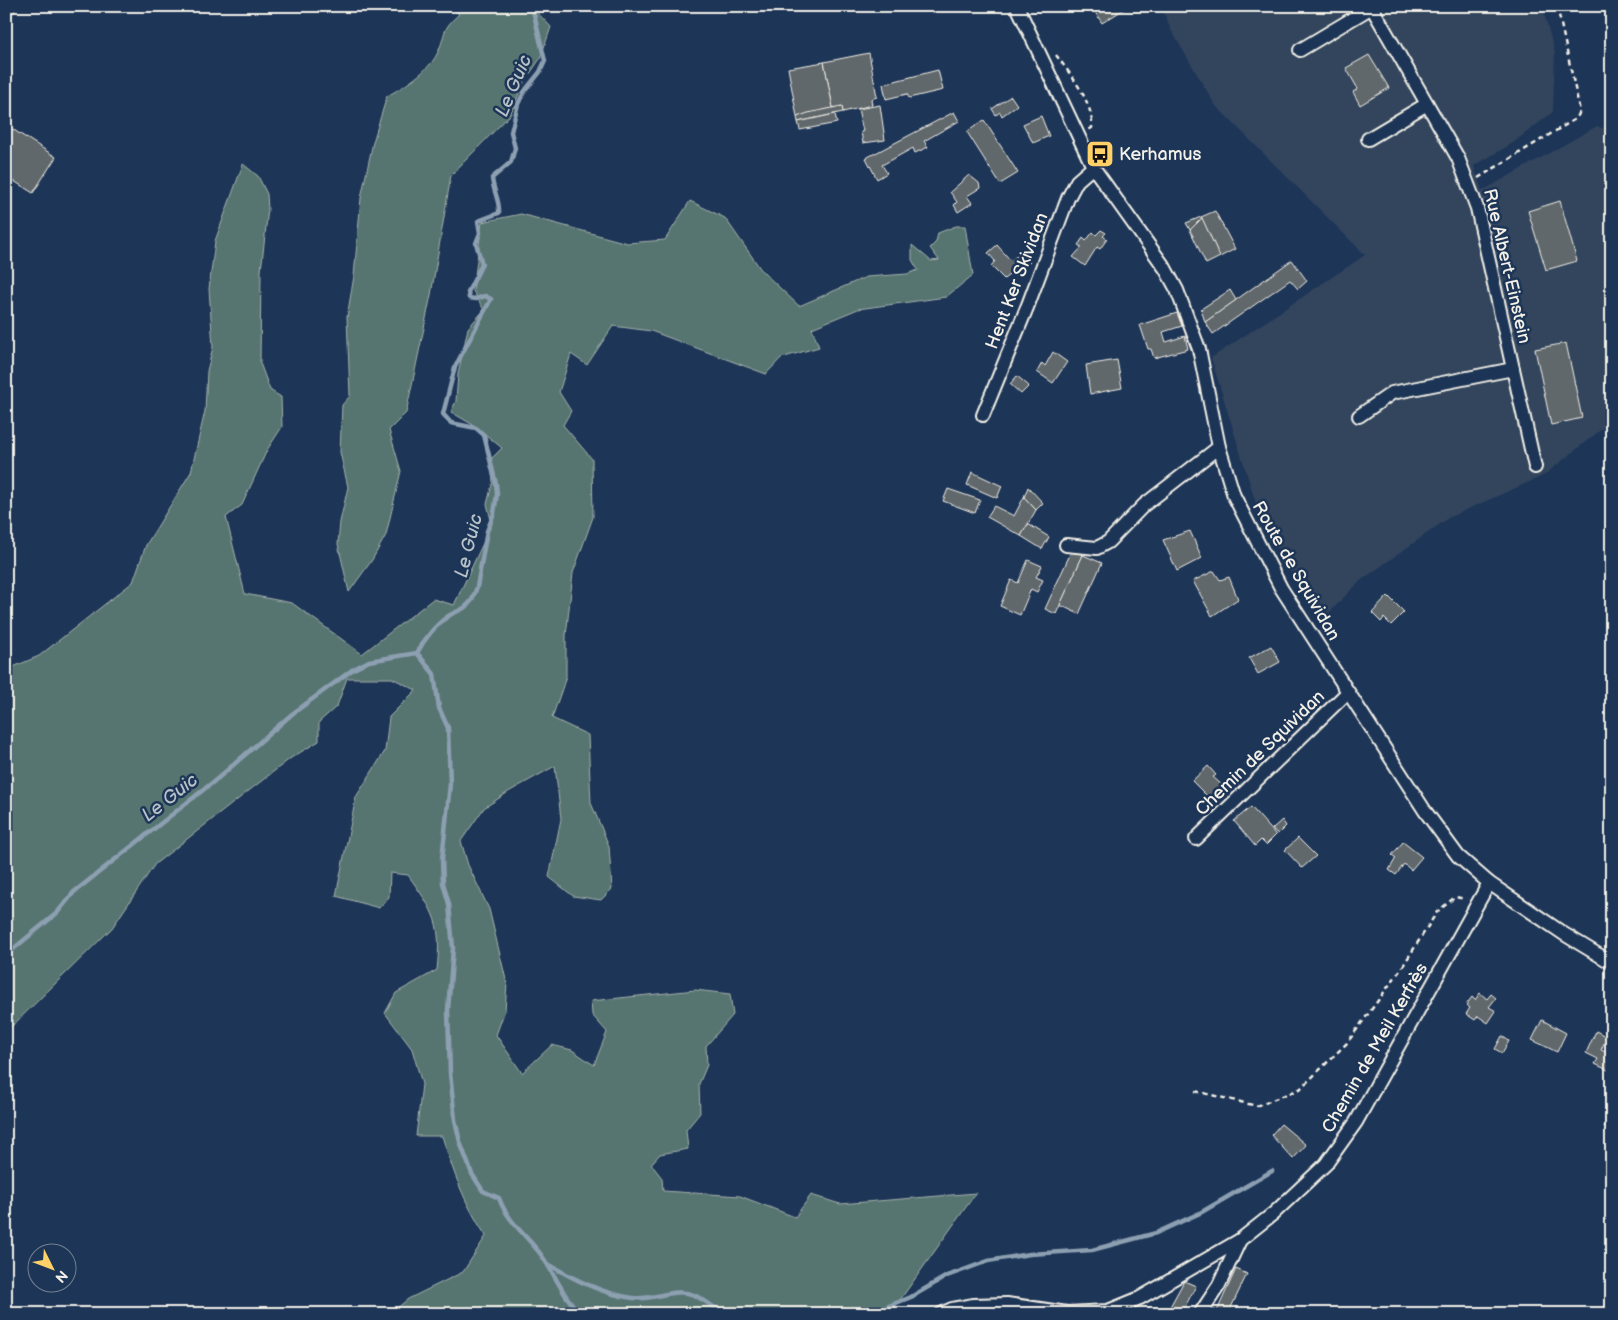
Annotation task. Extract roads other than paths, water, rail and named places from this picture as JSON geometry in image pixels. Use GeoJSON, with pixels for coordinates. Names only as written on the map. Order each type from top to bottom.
{"type":"FeatureCollection","features":[{"type":"Feature","properties":{"kind":"street","name":"Route de Squividan"},"geometry":{"type":"LineString","coordinates":[[1017,6],[1093,167],[1165,268],[1177,290],[1199,349],[1219,447],[1234,496],[1258,548],[1281,588],[1448,844],[1488,883],[1612,964]]}},
{"type":"Feature","properties":{"kind":"street"},"geometry":{"type":"LineString","coordinates":[[1300,50],[1372,6]]}},
{"type":"Feature","properties":{"kind":"street","name":"Rue Albert-Einstein"},"geometry":{"type":"LineString","coordinates":[[1372,6],[1458,158],[1469,184],[1490,263],[1534,467]]}},
{"type":"Feature","properties":{"kind":"street"},"geometry":{"type":"LineString","coordinates":[[1368,139],[1427,104]]}},
{"type":"Feature","properties":{"kind":"street","name":"Hent Ker Skividan"},"geometry":{"type":"LineString","coordinates":[[982,415],[1028,305],[1068,198],[1077,181],[1093,167]]}},
{"type":"Feature","properties":{"kind":"street"},"geometry":{"type":"LineString","coordinates":[[1360,416],[1392,392],[1513,369]]}},
{"type":"Feature","properties":{"kind":"street"},"geometry":{"type":"LineString","coordinates":[[1066,545],[1097,548],[1108,542],[1144,505],[1219,447]]}},
{"type":"Feature","properties":{"kind":"street","name":"Chemin de Squividan"},"geometry":{"type":"LineString","coordinates":[[1196,839],[1348,692]]}},
{"type":"Feature","properties":{"kind":"street","name":"Chemin de Meil Kerfrès"},"geometry":{"type":"LineString","coordinates":[[942,1314],[952,1309],[973,1305],[1007,1304],[1067,1314],[1108,1311],[1140,1298],[1240,1240],[1287,1202],[1319,1171],[1356,1122],[1488,883]]}},
{"type":"Feature","properties":{"kind":"street"},"geometry":{"type":"LineString","coordinates":[[1200,1314],[1219,1285],[1240,1240]]}},
{"type":"Feature","properties":{"kind":"waterway","name":"Le Guic"},"geometry":{"type":"LineString","coordinates":[[417,653],[423,642],[440,622],[464,608],[472,600],[477,587],[487,531],[494,513],[497,494],[496,484],[484,435],[476,428],[451,423],[443,414],[455,367],[491,299],[485,296],[476,299],[469,298],[468,292],[482,264],[476,243],[480,233],[478,221],[499,213],[492,178],[511,162],[515,148],[511,132],[518,104],[524,92],[540,72],[545,61],[532,6]]}},
{"type":"Feature","properties":{"kind":"waterway"},"geometry":{"type":"LineString","coordinates":[[417,653],[434,674],[439,708],[448,728],[450,784],[442,859],[443,883],[449,904],[453,948],[448,1010],[450,1073],[455,1120],[460,1142],[472,1174],[483,1191],[499,1198],[507,1214],[542,1256],[564,1293],[581,1314]]}},
{"type":"Feature","properties":{"kind":"waterway","name":"Le Guic"},"geometry":{"type":"LineString","coordinates":[[6,955],[57,913],[74,892],[217,779],[292,714],[352,670],[369,661],[417,653]]}},
{"type":"Feature","properties":{"kind":"waterway"},"geometry":{"type":"LineString","coordinates":[[869,1314],[911,1297],[947,1276],[988,1261],[1030,1254],[1092,1250],[1156,1233],[1200,1213],[1272,1171]]}},
{"type":"Feature","properties":{"kind":"waterway"},"geometry":{"type":"LineString","coordinates":[[548,1264],[578,1280],[610,1293],[633,1298],[687,1293],[701,1299],[723,1314]]}},
{"type":"Feature","properties":{"kind":"place","name":"Kerhamus"},"geometry":{"type":"Point","coordinates":[1100,154]}}]}
